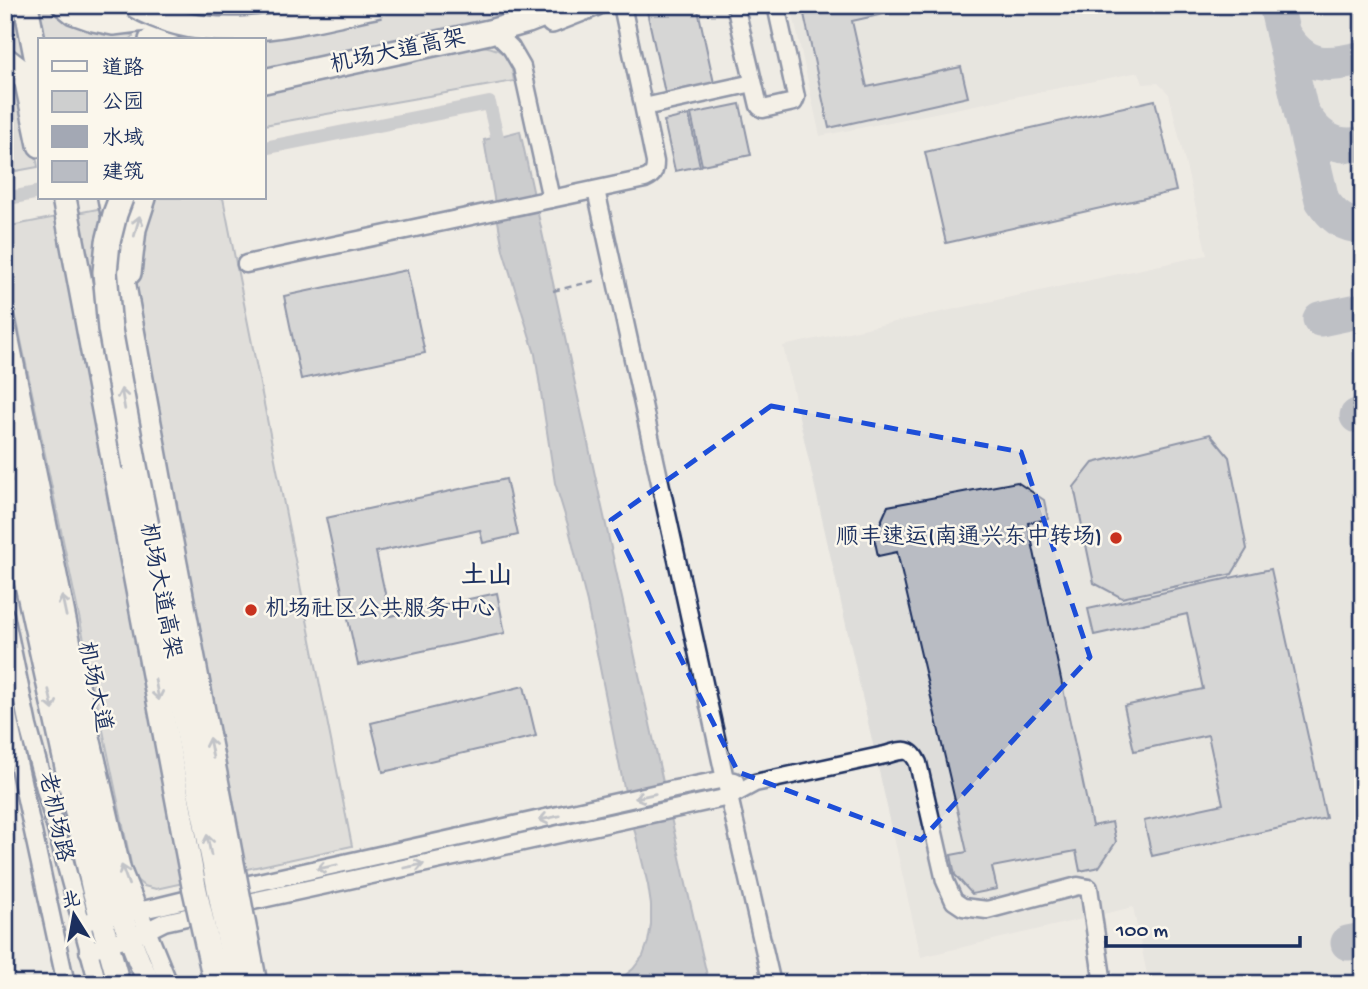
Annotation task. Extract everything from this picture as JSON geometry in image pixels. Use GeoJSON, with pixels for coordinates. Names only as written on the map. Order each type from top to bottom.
{"type":"FeatureCollection","features":[{"type":"Feature","properties":{"kind":"highway"},"geometry":{"type":"LineString","coordinates":[[26,5],[38,66]]}},
{"type":"Feature","properties":{"kind":"highway"},"geometry":{"type":"LineString","coordinates":[[134,5],[168,20],[213,30],[275,27],[379,5]]}},
{"type":"Feature","properties":{"kind":"highway","name":"机场大道高架"},"geometry":{"type":"LineString","coordinates":[[266,81],[489,32],[569,5]]}},
{"type":"Feature","properties":{"kind":"highway"},"geometry":{"type":"LineString","coordinates":[[6,60],[22,72],[27,83],[38,135]]}},
{"type":"Feature","properties":{"kind":"highway"},"geometry":{"type":"LineString","coordinates":[[50,200],[81,284]]}},
{"type":"Feature","properties":{"kind":"highway"},"geometry":{"type":"LineString","coordinates":[[64,200],[194,886],[216,984]]}},
{"type":"Feature","properties":{"kind":"highway","name":"机场大道高架"},"geometry":{"type":"LineString","coordinates":[[113,201],[114,214],[105,272],[110,329],[238,984]]}},
{"type":"Feature","properties":{"kind":"main road"},"geometry":{"type":"LineString","coordinates":[[63,5],[73,13],[113,24],[246,5]]}},
{"type":"Feature","properties":{"kind":"main road"},"geometry":{"type":"LineString","coordinates":[[266,91],[501,38],[595,5]]}},
{"type":"Feature","properties":{"kind":"main road"},"geometry":{"type":"LineString","coordinates":[[153,38],[218,11]]}},
{"type":"Feature","properties":{"kind":"main road"},"geometry":{"type":"LineString","coordinates":[[128,303],[135,229],[144,200]]}},
{"type":"Feature","properties":{"kind":"main road"},"geometry":{"type":"LineString","coordinates":[[113,201],[128,303],[256,984]]}},
{"type":"Feature","properties":{"kind":"main road","name":"机场大道"},"geometry":{"type":"LineString","coordinates":[[5,396],[106,875],[110,917],[98,948],[119,984]]}},
{"type":"Feature","properties":{"kind":"main road","name":"机场大道"},"geometry":{"type":"LineString","coordinates":[[5,489],[110,917],[138,934],[150,984]]}},
{"type":"Feature","properties":{"kind":"street"},"geometry":{"type":"LineString","coordinates":[[246,264],[652,176],[655,162],[622,5]]}},
{"type":"Feature","properties":{"kind":"street"},"geometry":{"type":"LineString","coordinates":[[735,5],[759,106],[763,109],[794,102],[796,97],[776,5]]}},
{"type":"Feature","properties":{"kind":"street"},"geometry":{"type":"LineString","coordinates":[[501,38],[511,48],[522,67],[546,200]]}},
{"type":"Feature","properties":{"kind":"street"},"geometry":{"type":"LineString","coordinates":[[643,107],[753,83]]}},
{"type":"Feature","properties":{"kind":"street"},"geometry":{"type":"LineString","coordinates":[[596,190],[772,984]]}},
{"type":"Feature","properties":{"kind":"street"},"geometry":{"type":"LineString","coordinates":[[5,313],[90,730],[122,869],[110,917]]}},
{"type":"Feature","properties":{"kind":"street"},"geometry":{"type":"LineString","coordinates":[[5,615],[28,726],[110,917]]}},
{"type":"Feature","properties":{"kind":"street","name":"老机场路"},"geometry":{"type":"LineString","coordinates":[[5,702],[66,984]]}},
{"type":"Feature","properties":{"kind":"street"},"geometry":{"type":"LineString","coordinates":[[98,984],[98,948],[164,922],[729,797],[755,783],[907,751],[913,754],[918,763],[945,881],[954,901],[963,907],[987,910],[1078,886],[1089,888],[1104,984]]}},
{"type":"Feature","properties":{"kind":"street"},"geometry":{"type":"LineString","coordinates":[[110,917],[675,789],[725,779],[755,783]]}},
{"type":"Feature","properties":{"kind":"street"},"geometry":{"type":"LineString","coordinates":[[138,934],[169,984]]}},
{"type":"Feature","properties":{"kind":"path"},"geometry":{"type":"LineString","coordinates":[[554,290],[598,280]]}},
{"type":"Feature","properties":{"kind":"highlighted area"},"geometry":{"type":"Polygon","coordinates":[[[771,406],[1021,452],[1090,657],[921,840],[738,772],[611,520],[771,406]]]}},
{"type":"Feature","properties":{"kind":"shaded area"},"geometry":{"type":"Polygon","coordinates":[[[791,5],[1363,5],[1363,984],[1149,984],[1133,907],[921,957],[783,346],[1207,255],[1169,94],[1158,83],[1143,84],[1139,72],[820,136],[791,5]]]}},
{"type":"Feature","properties":{"kind":"green space"},"geometry":{"type":"Polygon","coordinates":[[[5,5],[17,5],[26,54],[21,57],[5,49],[5,5]]]}},
{"type":"Feature","properties":{"kind":"green space"},"geometry":{"type":"Polygon","coordinates":[[[38,5],[50,6],[88,25],[133,37],[132,38],[45,38],[38,5]]]}},
{"type":"Feature","properties":{"kind":"green space"},"geometry":{"type":"Polygon","coordinates":[[[278,5],[544,5],[478,26],[483,46],[506,56],[514,81],[266,125],[266,38],[164,38],[226,16],[278,5]]]}},
{"type":"Feature","properties":{"kind":"green space"},"geometry":{"type":"Polygon","coordinates":[[[5,67],[27,100],[38,167],[5,173],[5,67]]]}},
{"type":"Feature","properties":{"kind":"green space"},"geometry":{"type":"Polygon","coordinates":[[[144,200],[223,200],[352,846],[156,889],[144,886],[134,878],[5,264],[5,227],[144,200]]]}},
{"type":"Feature","properties":{"kind":"water"},"geometry":{"type":"Polygon","coordinates":[[[520,131],[709,984],[614,984],[633,969],[643,956],[651,925],[651,905],[587,603],[555,483],[535,354],[503,250],[484,140],[520,131]]]}},
{"type":"Feature","properties":{"kind":"building"},"geometry":{"type":"Polygon","coordinates":[[[697,5],[714,83],[665,93],[646,7],[697,5]]]}},
{"type":"Feature","properties":{"kind":"building"},"geometry":{"type":"Polygon","coordinates":[[[802,5],[924,5],[852,21],[867,87],[961,67],[968,97],[829,128],[802,5]]]}},
{"type":"Feature","properties":{"kind":"building"},"geometry":{"type":"Polygon","coordinates":[[[1155,100],[1176,191],[946,243],[925,152],[1155,100]]]}},
{"type":"Feature","properties":{"kind":"building"},"geometry":{"type":"Polygon","coordinates":[[[740,104],[751,155],[702,165],[691,114],[740,104]]]}},
{"type":"Feature","properties":{"kind":"building"},"geometry":{"type":"Polygon","coordinates":[[[689,115],[700,166],[675,171],[664,121],[689,115]]]}},
{"type":"Feature","properties":{"kind":"building"},"geometry":{"type":"Polygon","coordinates":[[[407,270],[425,353],[301,379],[284,296],[407,270]]]}},
{"type":"Feature","properties":{"kind":"building"},"geometry":{"type":"Polygon","coordinates":[[[1210,434],[1229,457],[1247,549],[1232,574],[1122,598],[1094,583],[1074,487],[1093,463],[1210,434]]]}},
{"type":"Feature","properties":{"kind":"building"},"geometry":{"type":"Polygon","coordinates":[[[506,479],[518,535],[483,543],[480,530],[376,552],[390,616],[497,593],[505,633],[358,665],[326,518],[506,479]]]}},
{"type":"Feature","properties":{"kind":"building"},"geometry":{"type":"Polygon","coordinates":[[[1017,482],[1044,500],[1048,519],[1028,523],[1092,826],[1112,822],[1116,842],[1099,867],[1080,871],[1076,851],[992,867],[997,889],[972,894],[955,875],[951,855],[967,852],[897,552],[878,556],[874,537],[888,506],[1017,482]]]}},
{"type":"Feature","properties":{"kind":"building"},"geometry":{"type":"Polygon","coordinates":[[[1271,569],[1326,818],[1152,856],[1144,821],[1223,804],[1208,735],[1134,751],[1124,706],[1203,689],[1187,614],[1094,635],[1088,609],[1271,569]]]}},
{"type":"Feature","properties":{"kind":"building"},"geometry":{"type":"Polygon","coordinates":[[[524,686],[536,736],[383,772],[371,723],[524,686]]]}},
{"type":"Feature","properties":{"kind":"waterway"},"geometry":{"type":"LineString","coordinates":[[266,148],[489,103],[501,154]]}},
{"type":"Feature","properties":{"kind":"waterway"},"geometry":{"type":"LineString","coordinates":[[5,199],[38,192]]}},
{"type":"Feature","properties":{"kind":"taxiway"},"geometry":{"type":"LineString","coordinates":[[1276,5],[1322,200],[1339,219],[1363,226]]}},
{"type":"Feature","properties":{"kind":"taxiway"},"geometry":{"type":"LineString","coordinates":[[1283,34],[1300,54],[1317,62],[1327,64],[1363,58]]}},
{"type":"Feature","properties":{"kind":"taxiway"},"geometry":{"type":"LineString","coordinates":[[1301,111],[1326,139],[1343,145],[1363,143]]}},
{"type":"Feature","properties":{"kind":"taxiway"},"geometry":{"type":"LineString","coordinates":[[1320,319],[1363,310]]}},
{"type":"Feature","properties":{"kind":"taxiway"},"geometry":{"type":"LineString","coordinates":[[1357,416],[1363,415]]}},
{"type":"Feature","properties":{"kind":"taxiway"},"geometry":{"type":"LineString","coordinates":[[1348,943],[1363,940]]}},
{"type":"Feature","properties":{"kind":"place","name":"顺丰速运(南通兴东中转场)"},"geometry":{"type":"Point","coordinates":[1116,538]}},
{"type":"Feature","properties":{"kind":"place","name":"机场社区公共服务中心"},"geometry":{"type":"Point","coordinates":[251,610]}},
{"type":"Feature","properties":{"kind":"district","name":"土山"},"geometry":{"type":"Point","coordinates":[487,578]}}]}
